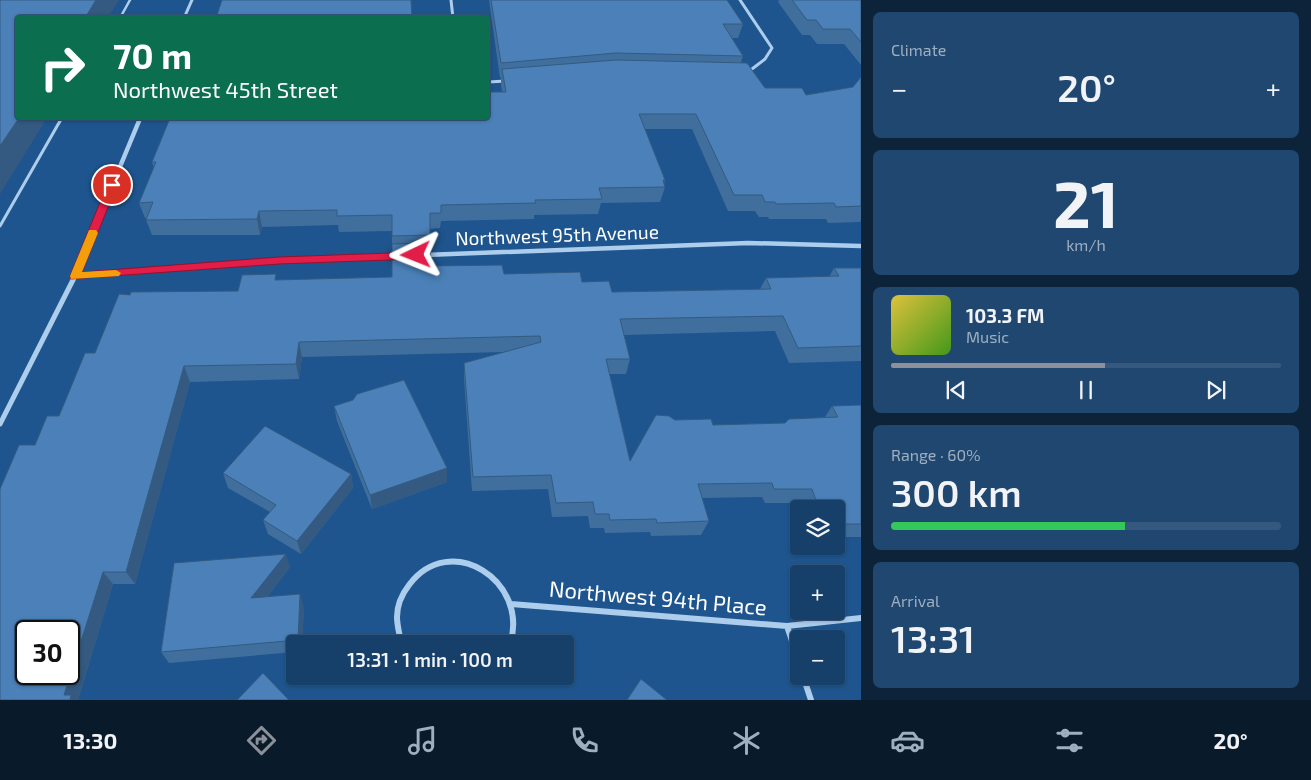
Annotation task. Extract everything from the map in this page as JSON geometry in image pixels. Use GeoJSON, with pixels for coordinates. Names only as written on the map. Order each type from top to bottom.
{"type":"FeatureCollection","features":[{"type":"Feature","properties":{"kind":"street"},"geometry":{"type":"LineString","coordinates":[[185,15],[192,0]]}},
{"type":"Feature","properties":{"kind":"street"},"geometry":{"type":"LineString","coordinates":[[451,0],[453,15]]}},
{"type":"Feature","properties":{"kind":"street"},"geometry":{"type":"LineString","coordinates":[[740,0],[772,48],[765,59],[753,70],[742,74]]}},
{"type":"Feature","properties":{"kind":"street"},"geometry":{"type":"LineString","coordinates":[[490,82],[514,81]]}},
{"type":"Feature","properties":{"kind":"street"},"geometry":{"type":"LineString","coordinates":[[0,424],[75,276],[139,120]]}},
{"type":"Feature","properties":{"kind":"street","name":"Northwest 95th Avenue"},"geometry":{"type":"LineString","coordinates":[[419,255],[748,243],[861,246]]}},
{"type":"Feature","properties":{"kind":"street"},"geometry":{"type":"LineString","coordinates":[[75,276],[279,260],[409,256]]}},
{"type":"Feature","properties":{"kind":"street"},"geometry":{"type":"LineString","coordinates":[[398,635],[396,609],[403,590],[415,575],[432,566],[451,561],[470,564],[488,572],[503,586],[511,604],[514,623],[512,635]]}},
{"type":"Feature","properties":{"kind":"street","name":"Northwest 94th Place"},"geometry":{"type":"LineString","coordinates":[[511,604],[787,626],[861,618]]}},
{"type":"Feature","properties":{"kind":"street"},"geometry":{"type":"LineString","coordinates":[[787,626],[790,635]]}},
{"type":"Feature","properties":{"kind":"street"},"geometry":{"type":"LineString","coordinates":[[806,685],[811,700]]}},
{"type":"Feature","properties":{"kind":"lane"},"geometry":{"type":"LineString","coordinates":[[122,15],[130,0]]}},
{"type":"Feature","properties":{"kind":"lane"},"geometry":{"type":"LineString","coordinates":[[0,226],[61,120]]}},
{"type":"Feature","properties":{"kind":"building"},"geometry":{"type":"Polygon","coordinates":[[[0,0],[96,0],[87,15],[15,15],[15,120],[18,120],[0,146],[0,0]]]}},
{"type":"Feature","properties":{"kind":"building"},"geometry":{"type":"Polygon","coordinates":[[[222,0],[411,0],[412,15],[217,15],[222,0]]]}},
{"type":"Feature","properties":{"kind":"building"},"geometry":{"type":"Polygon","coordinates":[[[491,0],[727,0],[743,24],[723,24],[743,56],[616,53],[501,63],[491,0]]]}},
{"type":"Feature","properties":{"kind":"building"},"geometry":{"type":"Polygon","coordinates":[[[792,0],[861,0],[861,42],[850,29],[823,29],[816,20],[807,20],[792,0]]]}},
{"type":"Feature","properties":{"kind":"building"},"geometry":{"type":"Polygon","coordinates":[[[616,60],[747,63],[765,88],[802,88],[806,95],[853,87],[861,77],[861,206],[836,207],[834,203],[776,204],[775,202],[765,202],[762,195],[734,195],[696,114],[639,114],[665,180],[663,180],[665,187],[599,188],[602,199],[535,200],[536,203],[441,205],[441,213],[430,213],[430,235],[392,236],[392,215],[337,216],[337,210],[259,211],[257,219],[146,220],[153,202],[139,203],[156,162],[152,162],[169,120],[490,120],[490,92],[506,92],[502,69],[616,60]]]}},
{"type":"Feature","properties":{"kind":"building"},"geometry":{"type":"Polygon","coordinates":[[[430,243],[430,266],[502,265],[504,274],[580,272],[582,282],[609,281],[612,292],[771,289],[766,278],[839,276],[834,268],[861,268],[861,346],[798,348],[783,316],[620,319],[630,359],[606,359],[630,461],[656,415],[669,416],[675,420],[711,419],[713,425],[785,423],[789,419],[838,417],[832,406],[861,405],[861,524],[845,524],[845,500],[816,500],[812,489],[774,489],[772,483],[698,484],[709,521],[657,523],[656,519],[610,520],[609,514],[595,514],[593,502],[556,503],[551,475],[473,477],[464,363],[541,342],[540,336],[299,342],[296,364],[184,366],[126,572],[103,572],[80,645],[80,620],[15,620],[15,685],[67,685],[64,695],[71,695],[70,700],[0,700],[0,489],[19,445],[35,445],[47,416],[59,416],[85,353],[95,353],[119,294],[130,295],[131,292],[238,291],[242,275],[276,274],[275,280],[392,277],[392,244],[430,243]]]}},
{"type":"Feature","properties":{"kind":"building"},"geometry":{"type":"Polygon","coordinates":[[[404,380],[447,468],[370,495],[334,406],[353,400],[357,394],[404,380]]]}},
{"type":"Feature","properties":{"kind":"building"},"geometry":{"type":"Polygon","coordinates":[[[265,426],[351,474],[297,541],[263,520],[276,505],[223,473],[265,426]]]}},
{"type":"Feature","properties":{"kind":"building"},"geometry":{"type":"Polygon","coordinates":[[[286,554],[251,598],[300,594],[298,635],[286,635],[286,641],[161,652],[174,563],[286,554]]]}},
{"type":"Feature","properties":{"kind":"building"},"geometry":{"type":"Polygon","coordinates":[[[263,673],[289,700],[237,700],[263,673]]]}},
{"type":"Feature","properties":{"kind":"building"},"geometry":{"type":"Polygon","coordinates":[[[641,679],[667,700],[627,700],[641,679]]]}},
{"type":"Feature","properties":{"kind":"slow traffic"},"geometry":{"type":"LineString","coordinates":[[93,233],[75,276],[116,273]]}},
{"type":"Feature","properties":{"kind":"route"},"geometry":{"type":"LineString","coordinates":[[112,185],[75,276],[279,260],[416,255]]}}]}
